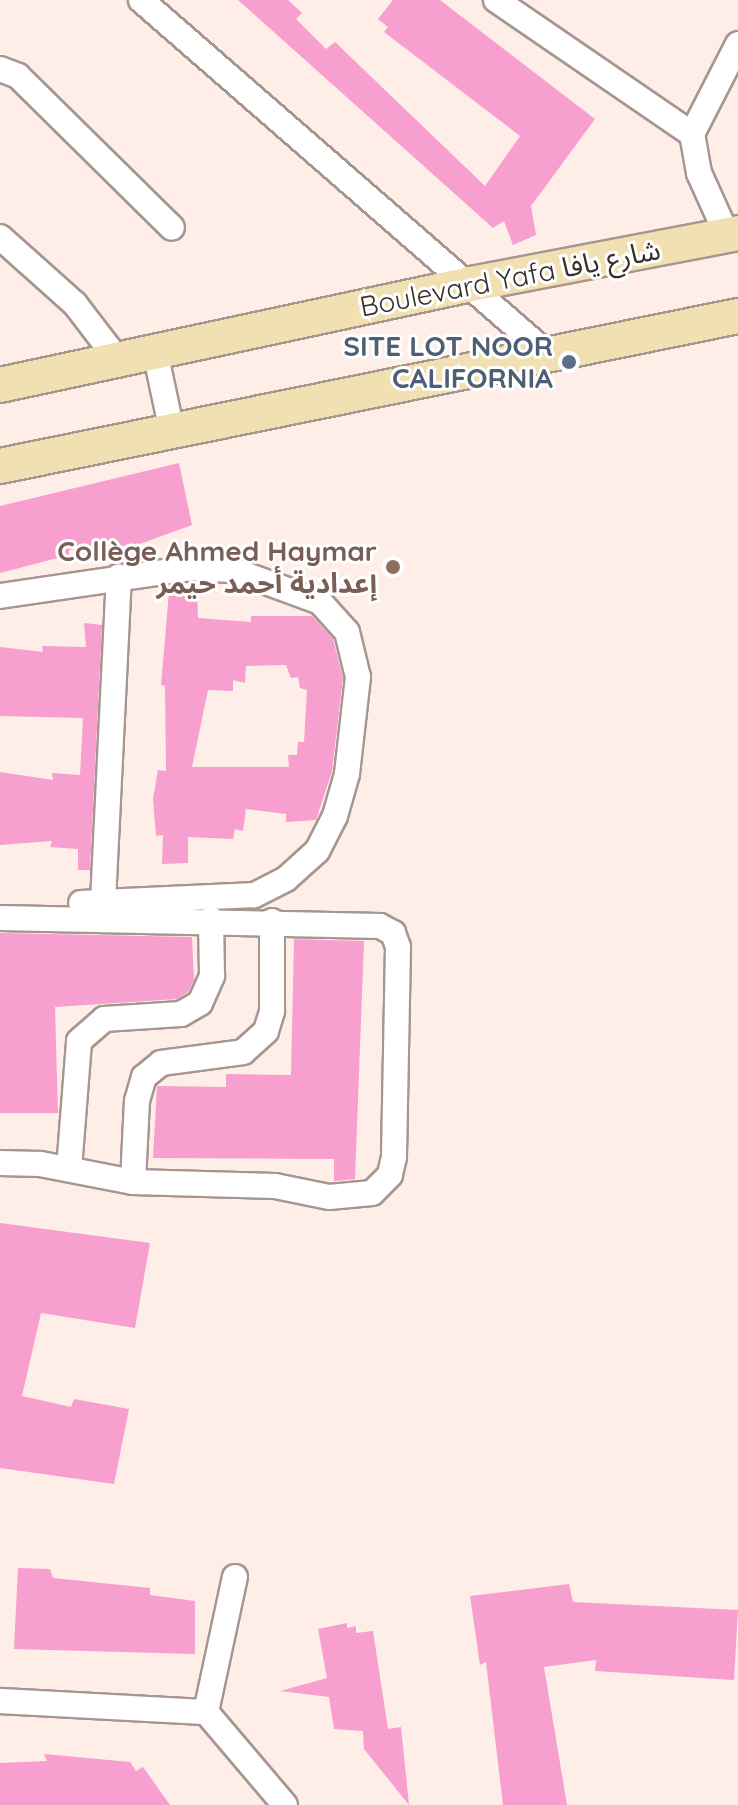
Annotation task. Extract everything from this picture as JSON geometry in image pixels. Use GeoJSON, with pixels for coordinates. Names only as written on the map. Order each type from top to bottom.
{"type":"FeatureCollection","features":[{"type":"Feature","properties":{"kind":"street"},"geometry":{"type":"LineString","coordinates":[[141,0],[471,284],[551,357]]}},
{"type":"Feature","properties":{"kind":"street"},"geometry":{"type":"LineString","coordinates":[[496,0],[692,134]]}},
{"type":"Feature","properties":{"kind":"street"},"geometry":{"type":"LineString","coordinates":[[732,234],[699,173],[692,134],[738,44]]}},
{"type":"Feature","properties":{"kind":"street"},"geometry":{"type":"LineString","coordinates":[[0,69],[18,76],[172,228]]}},
{"type":"Feature","properties":{"kind":"street","name":"Boulevard Yafa شارع يافا"},"geometry":{"type":"LineString","coordinates":[[0,385],[471,284],[732,234]]}},
{"type":"Feature","properties":{"kind":"street"},"geometry":{"type":"LineString","coordinates":[[0,237],[75,304],[118,360]]}},
{"type":"Feature","properties":{"kind":"street"},"geometry":{"type":"LineString","coordinates":[[0,466],[551,357],[738,316]]}},
{"type":"Feature","properties":{"kind":"street"},"geometry":{"type":"LineString","coordinates":[[155,352],[172,431]]}},
{"type":"Feature","properties":{"kind":"street"},"geometry":{"type":"LineString","coordinates":[[0,596],[119,576],[192,568],[233,570],[287,587],[320,602],[347,632],[358,677],[347,774],[335,816],[317,851],[286,879],[254,895],[0,905]]}},
{"type":"Feature","properties":{"kind":"street"},"geometry":{"type":"LineString","coordinates":[[103,902],[119,576]]}},
{"type":"Feature","properties":{"kind":"street"},"geometry":{"type":"LineString","coordinates":[[0,918],[211,919],[380,926],[397,940],[394,1157],[390,1175],[372,1193],[348,1198],[275,1186],[133,1182],[69,1169],[0,1163]]}},
{"type":"Feature","properties":{"kind":"street"},"geometry":{"type":"LineString","coordinates":[[69,1169],[79,1041],[104,1019],[181,1014],[200,1003],[212,976],[211,919]]}},
{"type":"Feature","properties":{"kind":"street"},"geometry":{"type":"LineString","coordinates":[[133,1182],[137,1101],[144,1077],[161,1063],[243,1052],[266,1031],[272,1011],[272,921]]}},
{"type":"Feature","properties":{"kind":"street"},"geometry":{"type":"LineString","coordinates":[[206,1712],[235,1577]]}},
{"type":"Feature","properties":{"kind":"street"},"geometry":{"type":"LineString","coordinates":[[0,1701],[206,1712],[285,1805]]}},
{"type":"Feature","properties":{"kind":"building"},"geometry":{"type":"Polygon","coordinates":[[[238,0],[288,0],[302,13],[296,19],[326,49],[335,42],[485,186],[520,136],[384,32],[388,27],[378,19],[393,0],[440,0],[595,119],[531,206],[536,235],[513,245],[504,221],[493,228],[238,0]]]}},
{"type":"Feature","properties":{"kind":"building"},"geometry":{"type":"Polygon","coordinates":[[[179,463],[192,525],[137,545],[69,550],[69,555],[0,573],[0,506],[179,463]]]}},
{"type":"Feature","properties":{"kind":"building"},"geometry":{"type":"Polygon","coordinates":[[[169,592],[197,593],[198,618],[251,622],[251,616],[312,616],[333,639],[343,678],[332,771],[316,820],[286,822],[286,814],[246,809],[243,831],[235,829],[233,839],[188,837],[188,863],[162,864],[163,835],[156,836],[153,799],[158,770],[166,771],[165,686],[161,685],[169,592]],[[286,665],[246,666],[245,683],[233,680],[233,691],[208,690],[192,767],[289,767],[288,755],[297,755],[298,742],[304,742],[307,690],[300,688],[298,677],[291,678],[286,665]]]}},
{"type":"Feature","properties":{"kind":"building"},"geometry":{"type":"Polygon","coordinates":[[[84,623],[102,625],[90,870],[78,870],[78,849],[50,847],[52,841],[0,845],[0,772],[53,780],[52,773],[80,775],[83,718],[0,716],[0,647],[43,652],[42,646],[86,647],[84,623]]]}},
{"type":"Feature","properties":{"kind":"building"},"geometry":{"type":"Polygon","coordinates":[[[0,933],[192,937],[194,980],[188,992],[177,999],[55,1007],[58,1113],[0,1113],[0,933]]]}},
{"type":"Feature","properties":{"kind":"building"},"geometry":{"type":"Polygon","coordinates":[[[294,939],[364,941],[355,1179],[334,1181],[334,1159],[153,1158],[157,1086],[226,1087],[226,1074],[291,1075],[294,939]]]}},
{"type":"Feature","properties":{"kind":"building"},"geometry":{"type":"Polygon","coordinates":[[[0,1223],[150,1243],[135,1328],[41,1313],[22,1396],[71,1407],[74,1399],[129,1409],[114,1484],[0,1468],[0,1223]]]}},
{"type":"Feature","properties":{"kind":"building"},"geometry":{"type":"Polygon","coordinates":[[[18,1568],[50,1569],[53,1578],[150,1588],[150,1595],[195,1601],[195,1654],[14,1649],[18,1568]]]}},
{"type":"Feature","properties":{"kind":"building"},"geometry":{"type":"Polygon","coordinates":[[[569,1584],[573,1602],[738,1610],[734,1680],[595,1671],[596,1660],[544,1667],[567,1805],[503,1805],[486,1662],[480,1665],[470,1596],[569,1584]]]}},
{"type":"Feature","properties":{"kind":"building"},"geometry":{"type":"Polygon","coordinates":[[[347,1623],[347,1628],[356,1626],[356,1633],[373,1631],[388,1729],[401,1727],[409,1805],[364,1749],[363,1731],[334,1729],[329,1697],[280,1691],[327,1678],[318,1629],[347,1623]]]}},
{"type":"Feature","properties":{"kind":"building"},"geometry":{"type":"Polygon","coordinates":[[[44,1754],[130,1762],[136,1771],[143,1767],[170,1805],[0,1805],[0,1763],[47,1761],[44,1754]]]}},
{"type":"Feature","properties":{"kind":"place","name":"SITE LOT NOOR CALIFORNIA"},"geometry":{"type":"Point","coordinates":[569,362]}},
{"type":"Feature","properties":{"kind":"place","name":"Collège Ahmed Haymar إعدادية أحمد حيمر"},"geometry":{"type":"Point","coordinates":[393,567]}}]}
